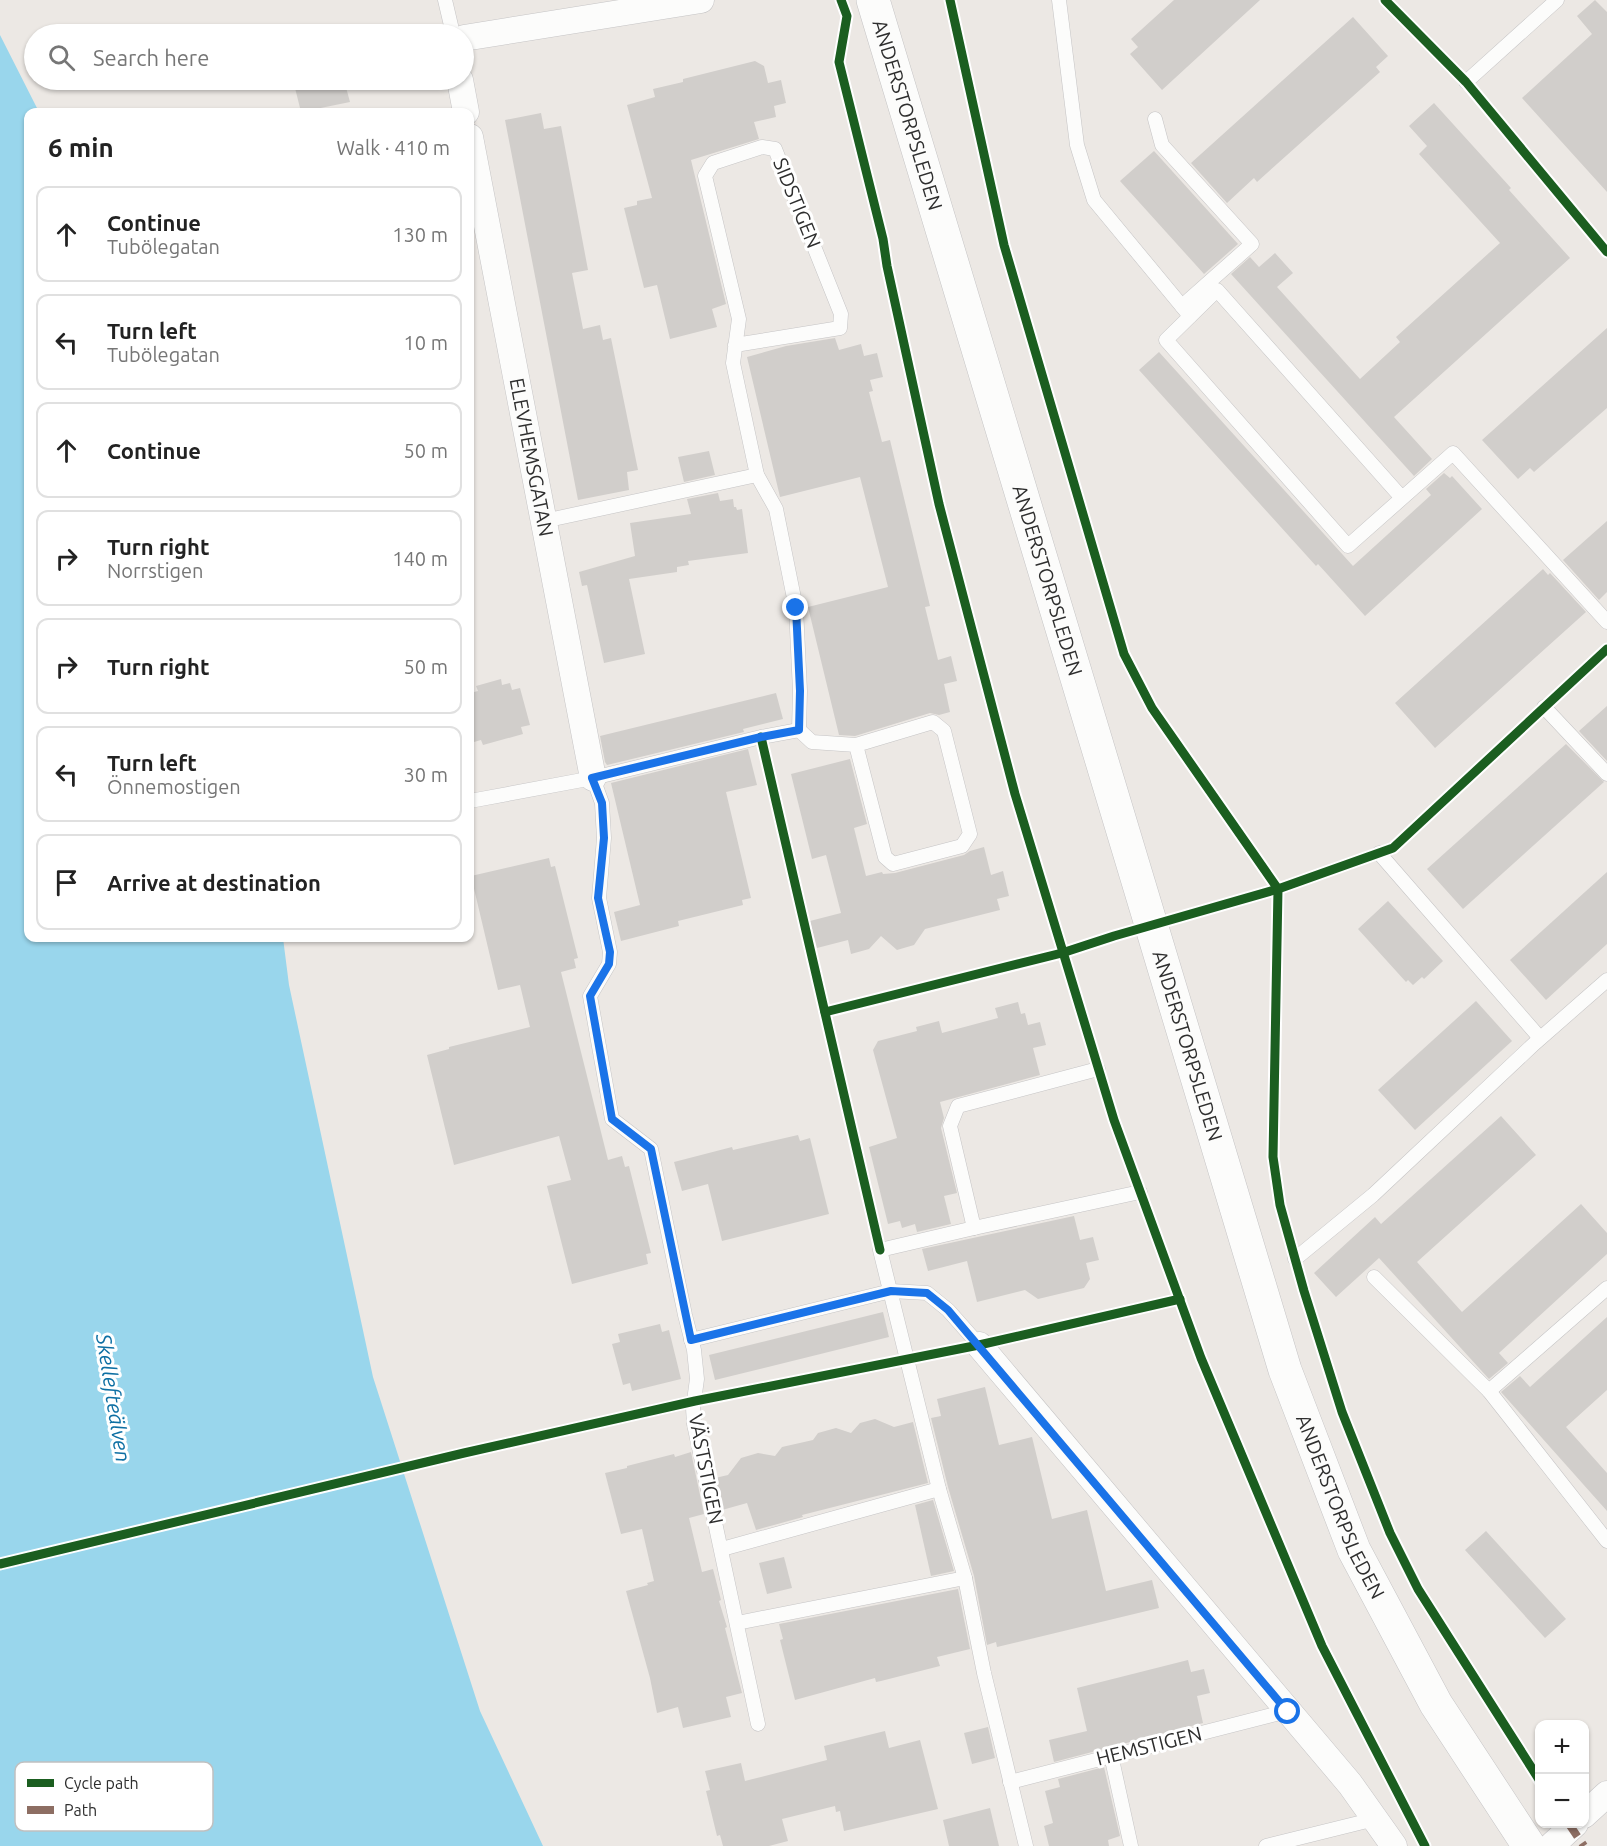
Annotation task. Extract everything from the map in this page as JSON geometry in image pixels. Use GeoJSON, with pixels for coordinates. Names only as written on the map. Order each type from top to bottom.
{"type":"FeatureCollection","features":[{"type":"Feature","properties":{"kind":"main road","name":"ANDERSTORPSLEDEN"},"geometry":{"type":"LineString","coordinates":[[873,0],[1285,1370],[1354,1550],[1436,1704],[1529,1846]]}},
{"type":"Feature","properties":{"kind":"street"},"geometry":{"type":"LineString","coordinates":[[474,36],[701,0]]}},
{"type":"Feature","properties":{"kind":"street"},"geometry":{"type":"LineString","coordinates":[[462,90],[465,108]]}},
{"type":"Feature","properties":{"kind":"street","name":"ELEVHEMSGATAN"},"geometry":{"type":"LineString","coordinates":[[474,158],[592,778]]}},
{"type":"Feature","properties":{"kind":"street"},"geometry":{"type":"LineString","coordinates":[[979,1346],[1350,1784],[1394,1846]]}},
{"type":"Feature","properties":{"kind":"street"},"geometry":{"type":"LineString","coordinates":[[1589,1810],[1607,1794]]}},
{"type":"Feature","properties":{"kind":"street"},"geometry":{"type":"LineString","coordinates":[[1551,1846],[1571,1828]]}},
{"type":"Feature","properties":{"kind":"lane"},"geometry":{"type":"LineString","coordinates":[[445,0],[451,24]]}},
{"type":"Feature","properties":{"kind":"lane"},"geometry":{"type":"LineString","coordinates":[[1059,0],[1077,145],[1094,200],[1186,311]]}},
{"type":"Feature","properties":{"kind":"lane"},"geometry":{"type":"LineString","coordinates":[[1466,82],[1557,0]]}},
{"type":"Feature","properties":{"kind":"lane"},"geometry":{"type":"LineString","coordinates":[[1155,119],[1162,145],[1252,244],[1186,311],[1166,339],[1348,546],[1453,453],[1607,622]]}},
{"type":"Feature","properties":{"kind":"lane","name":"SIDSTIGEN"},"geometry":{"type":"LineString","coordinates":[[735,345],[840,328],[842,314],[774,149],[762,147],[714,163],[705,176],[739,320],[735,345],[733,363],[757,475],[776,509],[796,608],[800,691],[799,730]]}},
{"type":"Feature","properties":{"kind":"lane"},"geometry":{"type":"LineString","coordinates":[[1186,311],[1217,290],[1402,498]]}},
{"type":"Feature","properties":{"kind":"lane"},"geometry":{"type":"LineString","coordinates":[[544,520],[757,475]]}},
{"type":"Feature","properties":{"kind":"lane"},"geometry":{"type":"LineString","coordinates":[[1544,707],[1607,774]]}},
{"type":"Feature","properties":{"kind":"lane"},"geometry":{"type":"LineString","coordinates":[[474,800],[592,778],[799,730],[812,742],[856,745],[933,722],[944,731],[970,834],[962,846],[893,864],[885,857],[856,745]]}},
{"type":"Feature","properties":{"kind":"lane","name":"VÄSTSTIGEN"},"geometry":{"type":"LineString","coordinates":[[592,778],[602,803],[604,838],[598,898],[610,952],[609,964],[590,996],[612,1119],[651,1149],[697,1378],[693,1408],[694,1424],[758,1724]]}},
{"type":"Feature","properties":{"kind":"lane"},"geometry":{"type":"LineString","coordinates":[[1379,853],[1540,1038]]}},
{"type":"Feature","properties":{"kind":"lane"},"geometry":{"type":"LineString","coordinates":[[1295,1259],[1372,1195],[1540,1038],[1607,980]]}},
{"type":"Feature","properties":{"kind":"lane"},"geometry":{"type":"LineString","coordinates":[[974,1228],[950,1126],[958,1106],[1098,1069]]}},
{"type":"Feature","properties":{"kind":"lane"},"geometry":{"type":"LineString","coordinates":[[1026,1846],[984,1673],[965,1578],[939,1489],[880,1251],[1056,1209],[1140,1192]]}},
{"type":"Feature","properties":{"kind":"lane"},"geometry":{"type":"LineString","coordinates":[[1374,1277],[1489,1391],[1607,1541]]}},
{"type":"Feature","properties":{"kind":"lane"},"geometry":{"type":"LineString","coordinates":[[1489,1391],[1607,1288]]}},
{"type":"Feature","properties":{"kind":"lane"},"geometry":{"type":"LineString","coordinates":[[691,1340],[891,1291],[927,1293],[948,1310],[979,1346]]}},
{"type":"Feature","properties":{"kind":"lane"},"geometry":{"type":"LineString","coordinates":[[722,1549],[939,1489]]}},
{"type":"Feature","properties":{"kind":"lane"},"geometry":{"type":"LineString","coordinates":[[737,1623],[965,1578]]}},
{"type":"Feature","properties":{"kind":"lane","name":"HEMSTIGEN"},"geometry":{"type":"LineString","coordinates":[[1010,1782],[1288,1712]]}},
{"type":"Feature","properties":{"kind":"lane"},"geometry":{"type":"LineString","coordinates":[[1111,1755],[1131,1846]]}},
{"type":"Feature","properties":{"kind":"lane"},"geometry":{"type":"LineString","coordinates":[[1266,1846],[1375,1819]]}},
{"type":"Feature","properties":{"kind":"water","name":"Skellefteälven"},"geometry":{"type":"Polygon","coordinates":[[[0,35],[24,82],[24,90],[28,90],[37,108],[24,108],[24,942],[284,942],[289,985],[373,1377],[480,1711],[543,1846],[0,1846],[0,35]]]}},
{"type":"Feature","properties":{"kind":"building"},"geometry":{"type":"Polygon","coordinates":[[[1174,0],[1260,0],[1162,90],[1130,54],[1138,47],[1131,39],[1174,0]]]}},
{"type":"Feature","properties":{"kind":"building"},"geometry":{"type":"Polygon","coordinates":[[[1595,0],[1607,12],[1607,192],[1522,98],[1592,34],[1577,16],[1595,0]]]}},
{"type":"Feature","properties":{"kind":"building"},"geometry":{"type":"Polygon","coordinates":[[[1353,17],[1388,56],[1376,67],[1380,72],[1257,182],[1254,178],[1227,203],[1191,163],[1353,17]]]}},
{"type":"Feature","properties":{"kind":"building"},"geometry":{"type":"Polygon","coordinates":[[[755,61],[764,66],[768,83],[781,80],[786,103],[774,106],[776,117],[754,122],[759,139],[691,160],[726,304],[712,309],[717,327],[670,339],[657,285],[644,288],[624,208],[637,205],[637,201],[652,198],[627,105],[655,97],[653,89],[755,61]]]}},
{"type":"Feature","properties":{"kind":"building"},"geometry":{"type":"Polygon","coordinates":[[[296,90],[347,90],[350,102],[321,108],[300,108],[296,90]]]}},
{"type":"Feature","properties":{"kind":"building"},"geometry":{"type":"Polygon","coordinates":[[[1434,103],[1511,188],[1509,190],[1570,258],[1394,417],[1432,459],[1414,476],[1231,274],[1250,257],[1259,267],[1275,253],[1293,273],[1277,287],[1360,379],[1400,342],[1396,337],[1500,243],[1419,154],[1427,146],[1409,126],[1434,103]]]}},
{"type":"Feature","properties":{"kind":"building"},"geometry":{"type":"Polygon","coordinates":[[[541,113],[544,129],[561,126],[588,270],[572,273],[583,329],[600,325],[603,340],[611,338],[638,470],[627,472],[629,490],[578,500],[505,120],[541,113]]]}},
{"type":"Feature","properties":{"kind":"building"},"geometry":{"type":"Polygon","coordinates":[[[1154,151],[1238,244],[1204,274],[1120,181],[1154,151]]]}},
{"type":"Feature","properties":{"kind":"building"},"geometry":{"type":"Polygon","coordinates":[[[1607,328],[1607,408],[1534,472],[1530,468],[1518,479],[1482,440],[1607,328]]]}},
{"type":"Feature","properties":{"kind":"building"},"geometry":{"type":"Polygon","coordinates":[[[835,338],[839,350],[861,344],[864,356],[877,353],[883,377],[870,380],[873,391],[869,392],[882,442],[890,440],[930,606],[925,607],[938,660],[951,656],[957,681],[944,684],[950,712],[939,715],[930,713],[855,736],[839,735],[808,607],[888,587],[860,477],[780,497],[747,357],[786,346],[835,338]]]}},
{"type":"Feature","properties":{"kind":"building"},"geometry":{"type":"Polygon","coordinates":[[[1159,352],[1353,566],[1431,495],[1426,489],[1444,473],[1450,478],[1452,476],[1482,509],[1365,616],[1318,564],[1316,566],[1139,370],[1159,352]]]}},
{"type":"Feature","properties":{"kind":"building"},"geometry":{"type":"Polygon","coordinates":[[[709,451],[715,475],[684,482],[678,457],[709,451]]]}},
{"type":"Feature","properties":{"kind":"building"},"geometry":{"type":"Polygon","coordinates":[[[718,493],[720,501],[733,499],[734,507],[737,510],[742,509],[748,553],[688,561],[689,565],[677,567],[677,572],[629,579],[645,654],[604,663],[587,585],[582,586],[579,572],[635,556],[630,523],[691,514],[687,499],[718,493]]]}},
{"type":"Feature","properties":{"kind":"building"},"geometry":{"type":"Polygon","coordinates":[[[1607,521],[1607,592],[1599,600],[1563,560],[1607,521]]]}},
{"type":"Feature","properties":{"kind":"building"},"geometry":{"type":"Polygon","coordinates":[[[1543,569],[1548,575],[1550,573],[1586,612],[1435,748],[1395,703],[1543,569]]]}},
{"type":"Feature","properties":{"kind":"building"},"geometry":{"type":"Polygon","coordinates":[[[501,679],[502,685],[510,683],[512,690],[520,688],[530,725],[521,727],[523,734],[483,745],[481,740],[474,742],[474,692],[478,691],[476,686],[501,679]]]}},
{"type":"Feature","properties":{"kind":"building"},"geometry":{"type":"Polygon","coordinates":[[[776,693],[783,719],[743,729],[744,732],[607,765],[605,762],[600,736],[776,693]]]}},
{"type":"Feature","properties":{"kind":"building"},"geometry":{"type":"Polygon","coordinates":[[[1607,706],[1607,761],[1579,731],[1607,706]]]}},
{"type":"Feature","properties":{"kind":"building"},"geometry":{"type":"Polygon","coordinates":[[[1566,744],[1604,782],[1463,909],[1427,869],[1566,744]]]}},
{"type":"Feature","properties":{"kind":"building"},"geometry":{"type":"Polygon","coordinates":[[[748,749],[757,785],[726,792],[751,898],[742,900],[743,905],[678,921],[679,926],[621,941],[614,912],[640,905],[611,783],[748,749]]]}},
{"type":"Feature","properties":{"kind":"building"},"geometry":{"type":"Polygon","coordinates":[[[850,759],[867,824],[854,828],[866,876],[882,872],[883,874],[895,873],[964,855],[984,847],[991,875],[1003,871],[1009,896],[997,899],[1000,910],[925,929],[914,945],[897,950],[881,936],[869,949],[851,954],[848,940],[817,948],[810,921],[841,913],[826,855],[812,859],[791,774],[850,759]]]}},
{"type":"Feature","properties":{"kind":"building"},"geometry":{"type":"Polygon","coordinates":[[[549,858],[551,867],[555,866],[578,958],[574,959],[576,968],[561,972],[608,1160],[622,1156],[625,1167],[629,1166],[651,1253],[646,1254],[648,1264],[572,1284],[547,1186],[571,1180],[559,1136],[454,1165],[427,1055],[449,1049],[449,1047],[530,1027],[520,985],[498,990],[474,889],[474,875],[549,858]]]}},
{"type":"Feature","properties":{"kind":"building"},"geometry":{"type":"Polygon","coordinates":[[[1607,872],[1607,944],[1546,1000],[1510,960],[1607,872]]]}},
{"type":"Feature","properties":{"kind":"building"},"geometry":{"type":"Polygon","coordinates":[[[1388,901],[1443,961],[1424,979],[1422,977],[1413,985],[1408,980],[1406,982],[1358,929],[1388,901]]]}},
{"type":"Feature","properties":{"kind":"building"},"geometry":{"type":"Polygon","coordinates":[[[1476,1001],[1512,1041],[1415,1130],[1378,1090],[1476,1001]]]}},
{"type":"Feature","properties":{"kind":"building"},"geometry":{"type":"Polygon","coordinates":[[[1018,1002],[1021,1014],[1025,1013],[1028,1025],[1040,1022],[1046,1045],[1033,1048],[1040,1075],[940,1102],[944,1118],[941,1128],[957,1193],[944,1196],[951,1224],[917,1232],[915,1224],[902,1228],[900,1221],[888,1224],[869,1147],[897,1138],[873,1050],[878,1041],[917,1031],[916,1027],[939,1021],[942,1033],[998,1018],[995,1008],[1018,1002]]]}},
{"type":"Feature","properties":{"kind":"building"},"geometry":{"type":"Polygon","coordinates":[[[1501,1116],[1536,1155],[1417,1262],[1462,1312],[1581,1204],[1607,1233],[1607,1254],[1499,1353],[1508,1363],[1489,1379],[1379,1258],[1336,1297],[1314,1273],[1375,1217],[1381,1224],[1501,1116]]]}},
{"type":"Feature","properties":{"kind":"building"},"geometry":{"type":"Polygon","coordinates":[[[798,1135],[800,1141],[810,1138],[829,1214],[722,1241],[708,1184],[682,1191],[674,1162],[732,1147],[733,1150],[798,1135]]]}},
{"type":"Feature","properties":{"kind":"building"},"geometry":{"type":"Polygon","coordinates":[[[1074,1216],[1080,1240],[1093,1237],[1099,1260],[1086,1263],[1090,1279],[1084,1288],[1038,1299],[1025,1290],[977,1302],[967,1261],[928,1271],[922,1249],[1074,1216]]]}},
{"type":"Feature","properties":{"kind":"building"},"geometry":{"type":"Polygon","coordinates":[[[883,1312],[889,1337],[715,1380],[709,1355],[883,1312]]]}},
{"type":"Feature","properties":{"kind":"building"},"geometry":{"type":"Polygon","coordinates":[[[1607,1317],[1607,1390],[1566,1427],[1607,1473],[1607,1511],[1501,1392],[1520,1376],[1530,1387],[1607,1317]]]}},
{"type":"Feature","properties":{"kind":"building"},"geometry":{"type":"Polygon","coordinates":[[[660,1324],[662,1332],[669,1330],[681,1379],[632,1391],[630,1383],[623,1385],[612,1344],[620,1342],[618,1334],[660,1324]]]}},
{"type":"Feature","properties":{"kind":"building"},"geometry":{"type":"Polygon","coordinates":[[[985,1387],[999,1445],[1032,1437],[1052,1519],[1087,1510],[1106,1591],[1152,1580],[1159,1608],[997,1647],[996,1642],[987,1645],[974,1576],[931,1418],[941,1416],[937,1399],[985,1387]]]}},
{"type":"Feature","properties":{"kind":"building"},"geometry":{"type":"Polygon","coordinates":[[[875,1419],[894,1427],[913,1422],[928,1483],[802,1515],[803,1517],[756,1530],[747,1503],[722,1510],[715,1478],[728,1475],[741,1458],[758,1453],[775,1456],[782,1447],[813,1440],[818,1433],[836,1428],[851,1433],[860,1423],[875,1419]]]}},
{"type":"Feature","properties":{"kind":"building"},"geometry":{"type":"Polygon","coordinates":[[[691,1452],[704,1514],[689,1518],[702,1572],[713,1569],[742,1693],[726,1697],[731,1717],[683,1728],[678,1707],[657,1713],[650,1678],[626,1591],[654,1581],[642,1529],[621,1534],[605,1473],[674,1454],[675,1457],[691,1452]]]}},
{"type":"Feature","properties":{"kind":"building"},"geometry":{"type":"Polygon","coordinates":[[[933,1500],[954,1571],[931,1576],[915,1505],[933,1500]]]}},
{"type":"Feature","properties":{"kind":"building"},"geometry":{"type":"Polygon","coordinates":[[[1486,1531],[1566,1619],[1545,1638],[1465,1550],[1486,1531]]]}},
{"type":"Feature","properties":{"kind":"building"},"geometry":{"type":"Polygon","coordinates":[[[784,1557],[792,1588],[767,1594],[759,1563],[784,1557]]]}},
{"type":"Feature","properties":{"kind":"building"},"geometry":{"type":"Polygon","coordinates":[[[958,1589],[970,1649],[937,1657],[940,1666],[876,1682],[875,1678],[795,1700],[780,1640],[783,1639],[779,1624],[958,1589]]]}},
{"type":"Feature","properties":{"kind":"building"},"geometry":{"type":"Polygon","coordinates":[[[1188,1660],[1191,1672],[1204,1669],[1210,1693],[1197,1696],[1203,1723],[1054,1762],[1049,1740],[1087,1731],[1077,1688],[1188,1660]]]}},
{"type":"Feature","properties":{"kind":"building"},"geometry":{"type":"Polygon","coordinates":[[[988,1727],[995,1758],[972,1764],[964,1733],[988,1727]]]}},
{"type":"Feature","properties":{"kind":"building"},"geometry":{"type":"Polygon","coordinates":[[[885,1731],[889,1748],[920,1740],[938,1809],[844,1831],[840,1811],[836,1812],[835,1806],[782,1819],[788,1841],[769,1846],[723,1846],[720,1835],[717,1836],[706,1791],[710,1790],[705,1771],[741,1763],[745,1781],[827,1760],[824,1746],[885,1731]]]}},
{"type":"Feature","properties":{"kind":"building"},"geometry":{"type":"Polygon","coordinates":[[[1104,1767],[1120,1836],[1108,1840],[1109,1846],[1049,1846],[1044,1826],[1053,1823],[1045,1791],[1060,1787],[1058,1779],[1104,1767]]]}},
{"type":"Feature","properties":{"kind":"building"},"geometry":{"type":"Polygon","coordinates":[[[990,1808],[999,1846],[949,1846],[943,1820],[990,1808]]]}},
{"type":"Feature","properties":{"kind":"marked path"},"geometry":{"type":"LineString","coordinates":[[1572,1828],[1584,1846]]}},
{"type":"Feature","properties":{"kind":"cycle path"},"geometry":{"type":"LineString","coordinates":[[841,0],[847,16],[839,62],[883,239],[939,504],[1015,794],[1114,1120],[1201,1358],[1322,1646],[1425,1846]]}},
{"type":"Feature","properties":{"kind":"cycle path"},"geometry":{"type":"LineString","coordinates":[[825,1012],[1062,953],[1278,889],[1152,708],[1124,654],[1004,245],[950,0]]}},
{"type":"Feature","properties":{"kind":"cycle path"},"geometry":{"type":"LineString","coordinates":[[1385,0],[1466,82],[1607,252]]}},
{"type":"Feature","properties":{"kind":"cycle path"},"geometry":{"type":"LineString","coordinates":[[1536,1774],[1418,1589],[1390,1533],[1342,1412],[1304,1291],[1280,1205],[1273,1157],[1278,889],[1393,848],[1607,649]]}},
{"type":"Feature","properties":{"kind":"cycle path"},"geometry":{"type":"LineString","coordinates":[[761,737],[880,1250]]}},
{"type":"Feature","properties":{"kind":"cycle path"},"geometry":{"type":"LineString","coordinates":[[0,1564],[464,1453],[695,1401],[979,1345],[1180,1299]]}},
{"type":"Feature","properties":{"kind":"route"},"geometry":{"type":"LineString","coordinates":[[796,608],[800,691],[799,730],[592,778],[602,803],[604,838],[598,898],[610,952],[609,964],[590,996],[612,1119],[651,1149],[691,1340],[891,1291],[927,1293],[948,1310],[1288,1712]]}}]}
